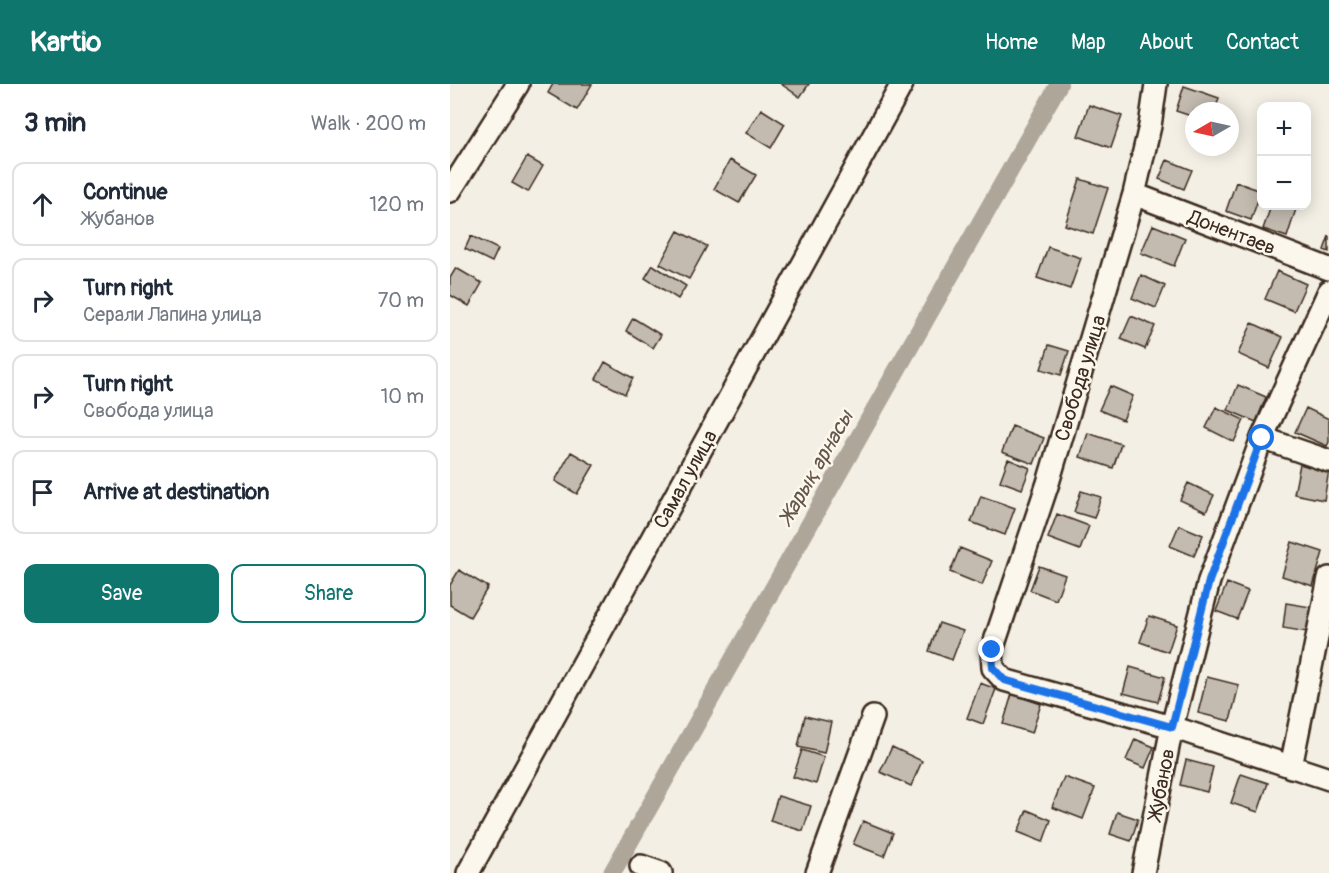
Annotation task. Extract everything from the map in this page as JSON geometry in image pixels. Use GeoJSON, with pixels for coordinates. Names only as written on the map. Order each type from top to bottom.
{"type":"FeatureCollection","features":[{"type":"Feature","properties":{"kind":"street"},"geometry":{"type":"LineString","coordinates":[[450,191],[518,84]]}},
{"type":"Feature","properties":{"kind":"street","name":"Самал улица"},"geometry":{"type":"LineString","coordinates":[[468,873],[902,84]]}},
{"type":"Feature","properties":{"kind":"street","name":"Свобода улица"},"geometry":{"type":"LineString","coordinates":[[1156,84],[1150,126],[1134,194],[1048,483],[992,650],[993,668],[1004,680],[1172,727]]}},
{"type":"Feature","properties":{"kind":"street","name":"Донентаев"},"geometry":{"type":"LineString","coordinates":[[1134,194],[1329,269]]}},
{"type":"Feature","properties":{"kind":"street","name":"Жубанов"},"geometry":{"type":"LineString","coordinates":[[1143,873],[1172,727],[1209,581],[1262,438],[1329,291]]}},
{"type":"Feature","properties":{"kind":"street"},"geometry":{"type":"LineString","coordinates":[[1262,438],[1329,461]]}},
{"type":"Feature","properties":{"kind":"street"},"geometry":{"type":"LineString","coordinates":[[1291,767],[1329,578]]}},
{"type":"Feature","properties":{"kind":"street"},"geometry":{"type":"LineString","coordinates":[[817,873],[873,717]]}},
{"type":"Feature","properties":{"kind":"street"},"geometry":{"type":"LineString","coordinates":[[1172,727],[1329,779]]}},
{"type":"Feature","properties":{"kind":"street"},"geometry":{"type":"LineString","coordinates":[[640,866],[662,873]]}},
{"type":"Feature","properties":{"kind":"building"},"geometry":{"type":"Polygon","coordinates":[[[553,84],[592,84],[577,110],[548,93],[553,84]]]}},
{"type":"Feature","properties":{"kind":"building"},"geometry":{"type":"Polygon","coordinates":[[[781,84],[809,84],[800,97],[781,84]]]}},
{"type":"Feature","properties":{"kind":"building"},"geometry":{"type":"Polygon","coordinates":[[[1184,86],[1219,98],[1218,102],[1185,102],[1185,114],[1176,111],[1184,86]]]}},
{"type":"Feature","properties":{"kind":"building"},"geometry":{"type":"Polygon","coordinates":[[[1089,105],[1122,116],[1111,148],[1078,136],[1089,105]]]}},
{"type":"Feature","properties":{"kind":"building"},"geometry":{"type":"Polygon","coordinates":[[[761,109],[785,124],[771,148],[746,133],[761,109]]]}},
{"type":"Feature","properties":{"kind":"building"},"geometry":{"type":"Polygon","coordinates":[[[527,157],[543,166],[528,192],[512,183],[527,157]]]}},
{"type":"Feature","properties":{"kind":"building"},"geometry":{"type":"Polygon","coordinates":[[[730,160],[756,175],[739,203],[714,189],[730,160]]]}},
{"type":"Feature","properties":{"kind":"building"},"geometry":{"type":"Polygon","coordinates":[[[1167,160],[1192,170],[1184,189],[1159,179],[1167,160]]]}},
{"type":"Feature","properties":{"kind":"building"},"geometry":{"type":"Polygon","coordinates":[[[1080,179],[1108,188],[1093,234],[1065,225],[1080,179]]]}},
{"type":"Feature","properties":{"kind":"building"},"geometry":{"type":"Polygon","coordinates":[[[1236,182],[1257,190],[1257,203],[1251,220],[1226,211],[1236,182]]]}},
{"type":"Feature","properties":{"kind":"building"},"geometry":{"type":"Polygon","coordinates":[[[1270,210],[1296,210],[1287,237],[1263,229],[1270,210]]]}},
{"type":"Feature","properties":{"kind":"building"},"geometry":{"type":"Polygon","coordinates":[[[1153,225],[1185,238],[1174,266],[1141,253],[1153,225]]]}},
{"type":"Feature","properties":{"kind":"building"},"geometry":{"type":"Polygon","coordinates":[[[678,231],[707,246],[689,279],[660,264],[678,231]]]}},
{"type":"Feature","properties":{"kind":"building"},"geometry":{"type":"Polygon","coordinates":[[[471,236],[498,249],[492,262],[465,249],[471,236]]]}},
{"type":"Feature","properties":{"kind":"building"},"geometry":{"type":"Polygon","coordinates":[[[1329,236],[1329,252],[1324,250],[1329,236]]]}},
{"type":"Feature","properties":{"kind":"building"},"geometry":{"type":"Polygon","coordinates":[[[1048,247],[1081,258],[1070,289],[1037,278],[1048,247]]]}},
{"type":"Feature","properties":{"kind":"building"},"geometry":{"type":"Polygon","coordinates":[[[653,265],[686,286],[678,299],[645,278],[653,265]]]}},
{"type":"Feature","properties":{"kind":"building"},"geometry":{"type":"Polygon","coordinates":[[[456,268],[482,283],[469,306],[450,295],[450,278],[456,268]]]}},
{"type":"Feature","properties":{"kind":"building"},"geometry":{"type":"Polygon","coordinates":[[[1277,271],[1306,284],[1294,311],[1265,299],[1277,271]]]}},
{"type":"Feature","properties":{"kind":"building"},"geometry":{"type":"Polygon","coordinates":[[[1141,275],[1165,286],[1156,308],[1132,298],[1141,275]]]}},
{"type":"Feature","properties":{"kind":"building"},"geometry":{"type":"Polygon","coordinates":[[[1131,316],[1155,326],[1145,349],[1121,339],[1131,316]]]}},
{"type":"Feature","properties":{"kind":"building"},"geometry":{"type":"Polygon","coordinates":[[[633,318],[661,335],[653,348],[626,331],[633,318]]]}},
{"type":"Feature","properties":{"kind":"building"},"geometry":{"type":"Polygon","coordinates":[[[1252,323],[1283,337],[1269,368],[1238,354],[1252,323]]]}},
{"type":"Feature","properties":{"kind":"building"},"geometry":{"type":"Polygon","coordinates":[[[1049,345],[1069,351],[1061,375],[1041,369],[1049,345]]]}},
{"type":"Feature","properties":{"kind":"building"},"geometry":{"type":"Polygon","coordinates":[[[605,362],[633,378],[625,394],[596,379],[605,362]]]}},
{"type":"Feature","properties":{"kind":"building"},"geometry":{"type":"Polygon","coordinates":[[[1238,385],[1266,397],[1256,422],[1228,410],[1238,385]]]}},
{"type":"Feature","properties":{"kind":"building"},"geometry":{"type":"Polygon","coordinates":[[[1110,386],[1133,396],[1123,420],[1099,410],[1110,386]]]}},
{"type":"Feature","properties":{"kind":"building"},"geometry":{"type":"Polygon","coordinates":[[[1216,407],[1244,420],[1234,442],[1206,428],[1216,407]]]}},
{"type":"Feature","properties":{"kind":"building"},"geometry":{"type":"Polygon","coordinates":[[[1306,408],[1329,419],[1327,446],[1295,432],[1306,408]]]}},
{"type":"Feature","properties":{"kind":"building"},"geometry":{"type":"Polygon","coordinates":[[[1012,426],[1044,438],[1034,464],[1002,452],[1012,426]]]}},
{"type":"Feature","properties":{"kind":"building"},"geometry":{"type":"Polygon","coordinates":[[[1088,433],[1121,444],[1113,468],[1080,457],[1088,433]]]}},
{"type":"Feature","properties":{"kind":"building"},"geometry":{"type":"Polygon","coordinates":[[[571,452],[594,465],[577,494],[555,481],[571,452]]]}},
{"type":"Feature","properties":{"kind":"building"},"geometry":{"type":"Polygon","coordinates":[[[1008,459],[1030,468],[1022,489],[1000,481],[1008,459]]]}},
{"type":"Feature","properties":{"kind":"building"},"geometry":{"type":"Polygon","coordinates":[[[1300,464],[1329,470],[1324,500],[1294,494],[1300,464]]]}},
{"type":"Feature","properties":{"kind":"building"},"geometry":{"type":"Polygon","coordinates":[[[1188,483],[1214,495],[1206,512],[1180,500],[1188,483]]]}},
{"type":"Feature","properties":{"kind":"building"},"geometry":{"type":"Polygon","coordinates":[[[1081,491],[1101,497],[1094,518],[1074,512],[1081,491]]]}},
{"type":"Feature","properties":{"kind":"building"},"geometry":{"type":"Polygon","coordinates":[[[981,496],[1015,508],[1005,535],[971,522],[981,496]]]}},
{"type":"Feature","properties":{"kind":"building"},"geometry":{"type":"Polygon","coordinates":[[[1057,514],[1089,526],[1080,550],[1048,538],[1057,514]]]}},
{"type":"Feature","properties":{"kind":"building"},"geometry":{"type":"Polygon","coordinates":[[[1179,525],[1203,535],[1194,556],[1170,546],[1179,525]]]}},
{"type":"Feature","properties":{"kind":"building"},"geometry":{"type":"Polygon","coordinates":[[[1292,542],[1323,552],[1313,586],[1282,576],[1292,542]]]}},
{"type":"Feature","properties":{"kind":"building"},"geometry":{"type":"Polygon","coordinates":[[[960,548],[992,561],[982,585],[950,572],[960,548]]]}},
{"type":"Feature","properties":{"kind":"building"},"geometry":{"type":"Polygon","coordinates":[[[1039,566],[1065,575],[1056,600],[1030,590],[1039,566]]]}},
{"type":"Feature","properties":{"kind":"building"},"geometry":{"type":"Polygon","coordinates":[[[459,570],[488,587],[470,617],[450,605],[450,585],[459,570]]]}},
{"type":"Feature","properties":{"kind":"building"},"geometry":{"type":"Polygon","coordinates":[[[1227,583],[1248,591],[1237,619],[1216,611],[1227,583]]]}},
{"type":"Feature","properties":{"kind":"building"},"geometry":{"type":"Polygon","coordinates":[[[1286,603],[1311,607],[1307,632],[1283,628],[1286,603]]]}},
{"type":"Feature","properties":{"kind":"building"},"geometry":{"type":"Polygon","coordinates":[[[1149,616],[1177,625],[1168,652],[1140,642],[1149,616]]]}},
{"type":"Feature","properties":{"kind":"building"},"geometry":{"type":"Polygon","coordinates":[[[939,623],[963,631],[952,660],[929,651],[939,623]]]}},
{"type":"Feature","properties":{"kind":"building"},"geometry":{"type":"Polygon","coordinates":[[[1130,667],[1165,677],[1158,702],[1123,693],[1130,667]]]}},
{"type":"Feature","properties":{"kind":"building"},"geometry":{"type":"Polygon","coordinates":[[[1207,677],[1239,685],[1230,721],[1198,713],[1207,677]]]}},
{"type":"Feature","properties":{"kind":"building"},"geometry":{"type":"Polygon","coordinates":[[[980,683],[996,689],[983,724],[967,718],[980,683]]]}},
{"type":"Feature","properties":{"kind":"building"},"geometry":{"type":"Polygon","coordinates":[[[1012,694],[1041,704],[1032,733],[1003,724],[1012,694]]]}},
{"type":"Feature","properties":{"kind":"building"},"geometry":{"type":"Polygon","coordinates":[[[805,716],[831,722],[824,753],[798,747],[805,716]]]}},
{"type":"Feature","properties":{"kind":"building"},"geometry":{"type":"Polygon","coordinates":[[[1135,739],[1154,747],[1145,768],[1126,760],[1135,739]]]}},
{"type":"Feature","properties":{"kind":"building"},"geometry":{"type":"Polygon","coordinates":[[[892,747],[922,761],[911,786],[880,772],[892,747]]]}},
{"type":"Feature","properties":{"kind":"building"},"geometry":{"type":"Polygon","coordinates":[[[802,750],[824,757],[816,784],[793,777],[802,750]]]}},
{"type":"Feature","properties":{"kind":"building"},"geometry":{"type":"Polygon","coordinates":[[[1186,760],[1213,767],[1207,792],[1180,785],[1186,760]]]}},
{"type":"Feature","properties":{"kind":"building"},"geometry":{"type":"Polygon","coordinates":[[[1241,774],[1268,783],[1258,812],[1231,803],[1241,774]]]}},
{"type":"Feature","properties":{"kind":"building"},"geometry":{"type":"Polygon","coordinates":[[[1064,777],[1095,788],[1083,819],[1052,807],[1064,777]]]}},
{"type":"Feature","properties":{"kind":"building"},"geometry":{"type":"Polygon","coordinates":[[[778,796],[811,806],[803,831],[770,821],[778,796]]]}},
{"type":"Feature","properties":{"kind":"building"},"geometry":{"type":"Polygon","coordinates":[[[1027,810],[1051,820],[1043,842],[1018,832],[1027,810]]]}},
{"type":"Feature","properties":{"kind":"building"},"geometry":{"type":"Polygon","coordinates":[[[1117,812],[1138,819],[1131,841],[1110,834],[1117,812]]]}},
{"type":"Feature","properties":{"kind":"building"},"geometry":{"type":"Polygon","coordinates":[[[863,821],[893,833],[884,856],[853,844],[863,821]]]}},
{"type":"Feature","properties":{"kind":"waterway","name":"Жарық арнасы"},"geometry":{"type":"LineString","coordinates":[[612,873],[1059,84]]}},
{"type":"Feature","properties":{"kind":"route"},"geometry":{"type":"LineString","coordinates":[[992,650],[993,668],[1004,680],[1172,727],[1209,581],[1262,438]]}}]}
